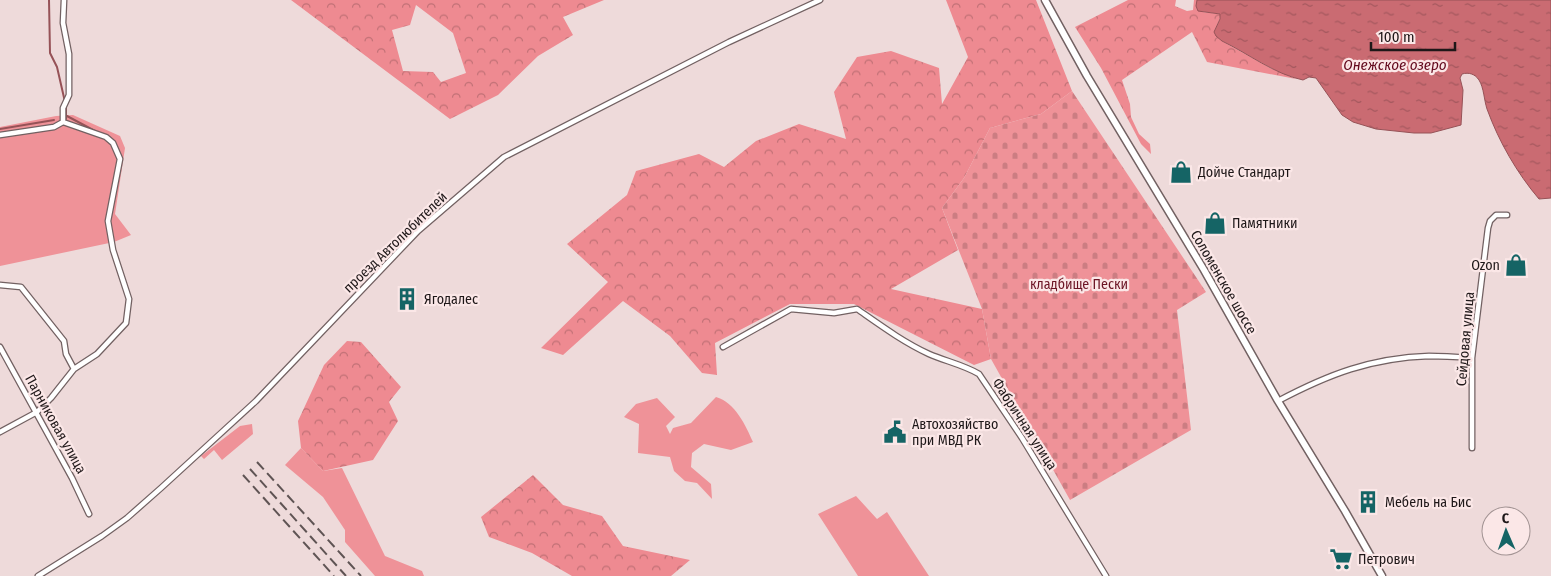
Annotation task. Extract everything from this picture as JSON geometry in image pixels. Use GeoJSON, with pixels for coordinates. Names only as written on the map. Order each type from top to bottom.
{"type":"FeatureCollection","features":[{"type":"Feature","properties":{"kind":"main road","name":"Соломенское шоссе"},"geometry":{"type":"LineString","coordinates":[[1045,0],[1087,76],[1204,270],[1278,401],[1382,576]]}},
{"type":"Feature","properties":{"kind":"street"},"geometry":{"type":"LineString","coordinates":[[63,122],[63,108],[69,95],[69,54],[63,23],[64,0]]}},
{"type":"Feature","properties":{"kind":"street","name":"проезд Автолюбителей"},"geometry":{"type":"LineString","coordinates":[[38,576],[102,536],[127,518],[161,488],[256,401],[418,231],[504,157],[724,44],[820,0]]}},
{"type":"Feature","properties":{"kind":"street"},"geometry":{"type":"LineString","coordinates":[[0,135],[54,127],[63,122],[106,137],[113,143],[120,159],[110,201],[108,221],[113,250],[130,299],[126,323],[111,341],[97,354],[74,369],[51,398],[36,412],[0,432]]}},
{"type":"Feature","properties":{"kind":"street","name":"Сейдовая улица"},"geometry":{"type":"LineString","coordinates":[[1472,448],[1472,358],[1488,228],[1490,221],[1496,214],[1507,214]]}},
{"type":"Feature","properties":{"kind":"street"},"geometry":{"type":"LineString","coordinates":[[0,285],[21,287],[64,341],[66,354],[74,369]]}},
{"type":"Feature","properties":{"kind":"street","name":"Фабричная улица"},"geometry":{"type":"LineString","coordinates":[[722,348],[791,308],[834,313],[857,309],[896,337],[929,354],[979,374],[1106,576]]}},
{"type":"Feature","properties":{"kind":"street","name":"Парниковая улица"},"geometry":{"type":"LineString","coordinates":[[0,347],[72,478],[89,514]]}},
{"type":"Feature","properties":{"kind":"street"},"geometry":{"type":"LineString","coordinates":[[1278,401],[1314,382],[1351,368],[1390,360],[1431,356],[1472,358]]}},
{"type":"Feature","properties":{"kind":"green space"},"geometry":{"type":"Polygon","coordinates":[[[291,0],[604,0],[563,17],[573,35],[538,56],[498,95],[450,119],[291,0]],[[416,5],[410,25],[392,30],[403,71],[433,72],[441,82],[466,73],[453,33],[416,5]]]}},
{"type":"Feature","properties":{"kind":"green space"},"geometry":{"type":"Polygon","coordinates":[[[946,0],[1036,0],[1072,91],[1041,114],[990,128],[964,178],[942,208],[958,250],[891,289],[982,309],[991,359],[974,365],[854,304],[790,304],[715,343],[717,375],[702,373],[670,336],[623,301],[563,355],[541,348],[608,282],[567,244],[627,195],[636,171],[699,154],[724,167],[756,141],[799,124],[846,139],[834,92],[857,57],[891,51],[939,68],[942,104],[968,57],[946,0]]]}},
{"type":"Feature","properties":{"kind":"green space"},"geometry":{"type":"Polygon","coordinates":[[[1128,0],[1176,0],[1175,6],[1187,11],[1193,10],[1194,0],[1197,0],[1197,9],[1203,12],[1220,14],[1215,34],[1222,41],[1270,68],[1296,79],[1207,62],[1192,32],[1122,80],[1130,104],[1131,117],[1139,134],[1150,144],[1151,154],[1141,144],[1101,68],[1075,27],[1128,0]]]}},
{"type":"Feature","properties":{"kind":"green space","name":"кладбище Пески"},"geometry":{"type":"Polygon","coordinates":[[[1072,91],[1206,292],[1177,310],[1191,430],[1070,500],[991,359],[982,309],[942,208],[964,178],[990,128],[1041,114],[1072,91]]]}},
{"type":"Feature","properties":{"kind":"green space"},"geometry":{"type":"Polygon","coordinates":[[[73,115],[120,136],[125,148],[115,214],[131,235],[114,242],[0,266],[0,127],[56,116],[73,115]]]}},
{"type":"Feature","properties":{"kind":"green space"},"geometry":{"type":"Polygon","coordinates":[[[347,341],[361,342],[401,387],[389,402],[398,421],[373,460],[323,471],[301,448],[298,421],[324,365],[347,341]]]}},
{"type":"Feature","properties":{"kind":"green space"},"geometry":{"type":"Polygon","coordinates":[[[716,397],[729,404],[739,415],[753,442],[731,450],[704,444],[692,453],[691,467],[711,484],[712,499],[697,483],[685,481],[674,471],[670,457],[638,453],[639,424],[624,417],[636,404],[657,398],[675,417],[666,426],[670,434],[673,428],[691,423],[716,397]]]}},
{"type":"Feature","properties":{"kind":"green space"},"geometry":{"type":"Polygon","coordinates":[[[252,424],[253,434],[222,460],[214,450],[204,459],[201,456],[240,426],[252,424]]]}},
{"type":"Feature","properties":{"kind":"green space"},"geometry":{"type":"Polygon","coordinates":[[[301,448],[323,471],[342,468],[385,556],[422,571],[424,576],[375,576],[345,542],[345,530],[323,497],[285,465],[301,448]]]}},
{"type":"Feature","properties":{"kind":"green space"},"geometry":{"type":"Polygon","coordinates":[[[533,475],[563,505],[602,516],[623,546],[690,560],[671,576],[572,576],[532,553],[489,537],[481,517],[533,475]]]}},
{"type":"Feature","properties":{"kind":"green space"},"geometry":{"type":"Polygon","coordinates":[[[856,496],[877,519],[887,512],[929,576],[858,576],[818,514],[856,496]]]}},
{"type":"Feature","properties":{"kind":"water","name":"Онежское озеро"},"geometry":{"type":"Polygon","coordinates":[[[1197,0],[1551,0],[1551,198],[1539,199],[1516,168],[1497,133],[1487,109],[1481,83],[1474,75],[1469,73],[1462,74],[1460,78],[1463,90],[1461,125],[1431,133],[1376,129],[1353,122],[1342,115],[1316,78],[1309,77],[1303,80],[1292,77],[1222,41],[1214,32],[1220,19],[1220,14],[1198,11],[1196,6],[1197,0]]]}},
{"type":"Feature","properties":{"kind":"waterway"},"geometry":{"type":"LineString","coordinates":[[49,0],[50,53],[57,67],[65,102]]}},
{"type":"Feature","properties":{"kind":"waterway"},"geometry":{"type":"LineString","coordinates":[[66,107],[66,119]]}},
{"type":"Feature","properties":{"kind":"waterway"},"geometry":{"type":"LineString","coordinates":[[67,116],[95,131]]}},
{"type":"Feature","properties":{"kind":"waterway"},"geometry":{"type":"LineString","coordinates":[[0,129],[54,120]]}},
{"type":"Feature","properties":{"kind":"railway"},"geometry":{"type":"LineString","coordinates":[[257,462],[361,576]]}},
{"type":"Feature","properties":{"kind":"railway"},"geometry":{"type":"LineString","coordinates":[[250,469],[346,576]]}},
{"type":"Feature","properties":{"kind":"railway"},"geometry":{"type":"LineString","coordinates":[[243,475],[334,576]]}},
{"type":"Feature","properties":{"kind":"place","name":"Дойче Стандарт"},"geometry":{"type":"Point","coordinates":[1181,172]}},
{"type":"Feature","properties":{"kind":"place","name":"Памятники"},"geometry":{"type":"Point","coordinates":[1215,223]}},
{"type":"Feature","properties":{"kind":"place","name":"Ozon"},"geometry":{"type":"Point","coordinates":[1516,265]}},
{"type":"Feature","properties":{"kind":"place","name":"Ягодалес"},"geometry":{"type":"Point","coordinates":[407,299]}},
{"type":"Feature","properties":{"kind":"place","name":"Автохозяйство при МВД РК"},"geometry":{"type":"Point","coordinates":[895,432]}},
{"type":"Feature","properties":{"kind":"place","name":"Мебель на Бис"},"geometry":{"type":"Point","coordinates":[1368,502]}},
{"type":"Feature","properties":{"kind":"place","name":"Петрович"},"geometry":{"type":"Point","coordinates":[1341,559]}}]}
